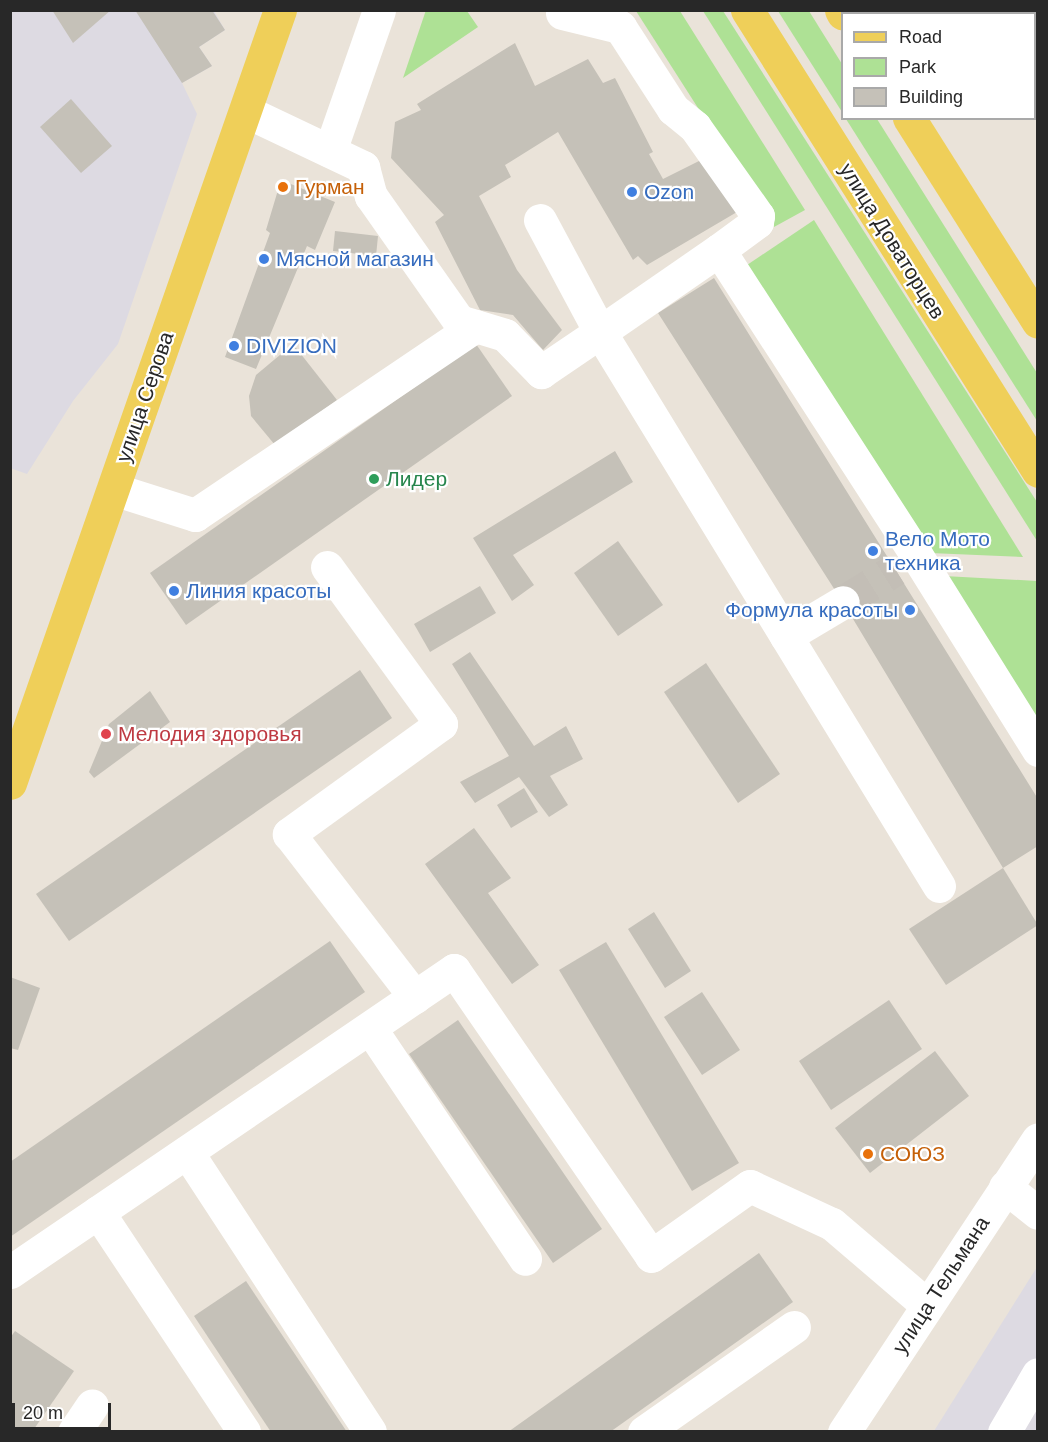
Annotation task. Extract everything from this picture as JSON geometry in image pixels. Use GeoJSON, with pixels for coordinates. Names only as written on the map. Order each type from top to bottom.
{"type":"FeatureCollection","features":[{"type":"Feature","properties":{"kind":"main road","name":"улица Серова"},"geometry":{"type":"LineString","coordinates":[[10,783],[17,743],[113,489],[280,10]]}},
{"type":"Feature","properties":{"kind":"main road","name":"улица Доваторцев"},"geometry":{"type":"LineString","coordinates":[[747,10],[1038,471]]}},
{"type":"Feature","properties":{"kind":"main road"},"geometry":{"type":"LineString","coordinates":[[910,120],[1038,322]]}},
{"type":"Feature","properties":{"kind":"street"},"geometry":{"type":"LineString","coordinates":[[330,151],[379,10]]}},
{"type":"Feature","properties":{"kind":"street"},"geometry":{"type":"LineString","coordinates":[[245,111],[363,167],[370,196],[459,321],[505,335],[541,372],[719,250],[757,222],[758,216],[695,127],[673,109],[620,27],[562,13]]}},
{"type":"Feature","properties":{"kind":"street"},"geometry":{"type":"LineString","coordinates":[[540,220],[600,332],[939,886]]}},
{"type":"Feature","properties":{"kind":"street"},"geometry":{"type":"LineString","coordinates":[[719,250],[907,562],[1038,750]]}},
{"type":"Feature","properties":{"kind":"street"},"geometry":{"type":"LineString","coordinates":[[113,489],[195,515],[475,326]]}},
{"type":"Feature","properties":{"kind":"street"},"geometry":{"type":"LineString","coordinates":[[327,567],[441,724],[290,834],[415,997]]}},
{"type":"Feature","properties":{"kind":"street"},"geometry":{"type":"LineString","coordinates":[[786,636],[843,602]]}},
{"type":"Feature","properties":{"kind":"street"},"geometry":{"type":"LineString","coordinates":[[10,1272],[454,970],[651,1256],[750,1186],[832,1224],[927,1305]]}},
{"type":"Feature","properties":{"kind":"street"},"geometry":{"type":"LineString","coordinates":[[370,1028],[525,1259]]}},
{"type":"Feature","properties":{"kind":"street","name":"улица Тельмана"},"geometry":{"type":"LineString","coordinates":[[844,1431],[1038,1138]]}},
{"type":"Feature","properties":{"kind":"street"},"geometry":{"type":"LineString","coordinates":[[187,1152],[370,1431]]}},
{"type":"Feature","properties":{"kind":"street"},"geometry":{"type":"LineString","coordinates":[[1005,1187],[1038,1213]]}},
{"type":"Feature","properties":{"kind":"street"},"geometry":{"type":"LineString","coordinates":[[98,1212],[244,1431]]}},
{"type":"Feature","properties":{"kind":"street"},"geometry":{"type":"LineString","coordinates":[[644,1431],[794,1327]]}},
{"type":"Feature","properties":{"kind":"street"},"geometry":{"type":"LineString","coordinates":[[1004,1431],[1038,1374]]}},
{"type":"Feature","properties":{"kind":"shaded area"},"geometry":{"type":"Polygon","coordinates":[[[10,11],[214,11],[225,30],[199,47],[212,66],[182,83],[197,114],[118,344],[73,401],[27,474],[10,468],[10,11]]]}},
{"type":"Feature","properties":{"kind":"shaded area"},"geometry":{"type":"Polygon","coordinates":[[[1037,1267],[1037,1431],[934,1431],[1037,1267]]]}},
{"type":"Feature","properties":{"kind":"green space"},"geometry":{"type":"Polygon","coordinates":[[[426,10],[467,11],[478,27],[403,78],[426,10]]]}},
{"type":"Feature","properties":{"kind":"green space"},"geometry":{"type":"Polygon","coordinates":[[[636,11],[680,11],[805,210],[774,227],[636,11]]]}},
{"type":"Feature","properties":{"kind":"green space"},"geometry":{"type":"Polygon","coordinates":[[[703,11],[723,11],[1037,502],[1037,541],[703,11]]]}},
{"type":"Feature","properties":{"kind":"green space"},"geometry":{"type":"Polygon","coordinates":[[[778,11],[809,11],[841,62],[841,110],[778,11]]]}},
{"type":"Feature","properties":{"kind":"green space"},"geometry":{"type":"Polygon","coordinates":[[[847,120],[878,120],[1037,373],[1037,421],[847,120]]]}},
{"type":"Feature","properties":{"kind":"green space"},"geometry":{"type":"Polygon","coordinates":[[[814,220],[1023,557],[930,553],[747,265],[814,220]]]}},
{"type":"Feature","properties":{"kind":"green space"},"geometry":{"type":"Polygon","coordinates":[[[944,576],[1037,581],[1037,728],[944,576]]]}},
{"type":"Feature","properties":{"kind":"building"},"geometry":{"type":"Polygon","coordinates":[[[52,10],[111,10],[73,43],[52,10]]]}},
{"type":"Feature","properties":{"kind":"building"},"geometry":{"type":"Polygon","coordinates":[[[135,10],[212,10],[225,30],[199,47],[212,66],[182,83],[135,10]]]}},
{"type":"Feature","properties":{"kind":"building"},"geometry":{"type":"Polygon","coordinates":[[[515,43],[535,86],[588,59],[603,83],[615,78],[653,152],[649,154],[663,179],[705,158],[737,212],[647,265],[638,256],[633,260],[558,132],[505,165],[511,177],[479,196],[517,270],[562,330],[543,350],[513,315],[480,310],[435,222],[444,215],[391,158],[395,122],[421,110],[417,104],[515,43]]]}},
{"type":"Feature","properties":{"kind":"building"},"geometry":{"type":"Polygon","coordinates":[[[71,99],[112,146],[81,173],[40,127],[71,99]]]}},
{"type":"Feature","properties":{"kind":"building"},"geometry":{"type":"Polygon","coordinates":[[[281,180],[335,202],[315,250],[307,246],[256,369],[225,357],[270,233],[266,230],[281,180]]]}},
{"type":"Feature","properties":{"kind":"building"},"geometry":{"type":"Polygon","coordinates":[[[335,231],[378,236],[376,256],[333,251],[335,231]]]}},
{"type":"Feature","properties":{"kind":"building"},"geometry":{"type":"Polygon","coordinates":[[[714,278],[1038,799],[1038,846],[1003,868],[847,609],[658,313],[714,278]]]}},
{"type":"Feature","properties":{"kind":"building"},"geometry":{"type":"Polygon","coordinates":[[[293,344],[337,400],[275,445],[251,416],[249,396],[256,375],[293,344]]]}},
{"type":"Feature","properties":{"kind":"building"},"geometry":{"type":"Polygon","coordinates":[[[476,344],[512,396],[186,625],[150,573],[476,344]]]}},
{"type":"Feature","properties":{"kind":"building"},"geometry":{"type":"Polygon","coordinates":[[[615,451],[633,482],[513,555],[534,585],[512,601],[473,538],[615,451]]]}},
{"type":"Feature","properties":{"kind":"building"},"geometry":{"type":"Polygon","coordinates":[[[618,541],[663,605],[618,636],[574,573],[618,541]]]}},
{"type":"Feature","properties":{"kind":"building"},"geometry":{"type":"Polygon","coordinates":[[[480,586],[496,613],[430,652],[414,624],[480,586]]]}},
{"type":"Feature","properties":{"kind":"building"},"geometry":{"type":"Polygon","coordinates":[[[470,652],[534,746],[566,726],[583,759],[550,776],[568,805],[549,817],[519,777],[475,803],[460,782],[509,756],[452,664],[470,652]]]}},
{"type":"Feature","properties":{"kind":"building"},"geometry":{"type":"Polygon","coordinates":[[[706,663],[780,774],[738,803],[664,692],[706,663]]]}},
{"type":"Feature","properties":{"kind":"building"},"geometry":{"type":"Polygon","coordinates":[[[360,670],[392,718],[69,941],[36,894],[360,670]]]}},
{"type":"Feature","properties":{"kind":"building"},"geometry":{"type":"Polygon","coordinates":[[[150,691],[170,722],[94,778],[89,772],[109,724],[150,691]]]}},
{"type":"Feature","properties":{"kind":"building"},"geometry":{"type":"Polygon","coordinates":[[[524,788],[538,812],[511,828],[497,805],[524,788]]]}},
{"type":"Feature","properties":{"kind":"building"},"geometry":{"type":"Polygon","coordinates":[[[474,828],[511,878],[488,893],[539,965],[512,984],[425,864],[474,828]]]}},
{"type":"Feature","properties":{"kind":"building"},"geometry":{"type":"Polygon","coordinates":[[[1003,868],[1038,925],[946,985],[909,929],[1003,868]]]}},
{"type":"Feature","properties":{"kind":"building"},"geometry":{"type":"Polygon","coordinates":[[[654,912],[691,971],[665,988],[628,929],[654,912]]]}},
{"type":"Feature","properties":{"kind":"building"},"geometry":{"type":"Polygon","coordinates":[[[330,941],[365,992],[10,1237],[10,1162],[330,941]]]}},
{"type":"Feature","properties":{"kind":"building"},"geometry":{"type":"Polygon","coordinates":[[[606,942],[739,1163],[692,1191],[559,970],[606,942]]]}},
{"type":"Feature","properties":{"kind":"building"},"geometry":{"type":"Polygon","coordinates":[[[10,977],[40,988],[18,1050],[10,1048],[10,977]]]}},
{"type":"Feature","properties":{"kind":"building"},"geometry":{"type":"Polygon","coordinates":[[[702,992],[740,1050],[702,1075],[664,1017],[702,992]]]}},
{"type":"Feature","properties":{"kind":"building"},"geometry":{"type":"Polygon","coordinates":[[[889,1000],[922,1049],[831,1110],[799,1061],[889,1000]]]}},
{"type":"Feature","properties":{"kind":"building"},"geometry":{"type":"Polygon","coordinates":[[[458,1020],[602,1229],[553,1263],[409,1054],[458,1020]]]}},
{"type":"Feature","properties":{"kind":"building"},"geometry":{"type":"Polygon","coordinates":[[[935,1051],[969,1096],[870,1173],[835,1128],[935,1051]]]}},
{"type":"Feature","properties":{"kind":"building"},"geometry":{"type":"Polygon","coordinates":[[[759,1253],[793,1302],[610,1432],[508,1432],[759,1253]]]}},
{"type":"Feature","properties":{"kind":"building"},"geometry":{"type":"Polygon","coordinates":[[[246,1281],[347,1432],[271,1432],[194,1316],[246,1281]]]}},
{"type":"Feature","properties":{"kind":"building"},"geometry":{"type":"Polygon","coordinates":[[[15,1331],[74,1371],[32,1432],[10,1432],[10,1338],[15,1331]]]}},
{"type":"Feature","properties":{"kind":"tunnel"},"geometry":{"type":"LineString","coordinates":[[843,602],[896,569]]}},
{"type":"Feature","properties":{"kind":"place","name":"Гурман"},"geometry":{"type":"Point","coordinates":[283,187]}},
{"type":"Feature","properties":{"kind":"place","name":"Ozon"},"geometry":{"type":"Point","coordinates":[632,192]}},
{"type":"Feature","properties":{"kind":"place","name":"Мясной магазин"},"geometry":{"type":"Point","coordinates":[264,259]}},
{"type":"Feature","properties":{"kind":"place","name":"DIVIZION"},"geometry":{"type":"Point","coordinates":[234,346]}},
{"type":"Feature","properties":{"kind":"place","name":"Лидер"},"geometry":{"type":"Point","coordinates":[374,479]}},
{"type":"Feature","properties":{"kind":"place","name":"Вело Мото техника"},"geometry":{"type":"Point","coordinates":[873,551]}},
{"type":"Feature","properties":{"kind":"place","name":"Линия красоты"},"geometry":{"type":"Point","coordinates":[174,591]}},
{"type":"Feature","properties":{"kind":"place","name":"Формула красоты"},"geometry":{"type":"Point","coordinates":[910,610]}},
{"type":"Feature","properties":{"kind":"place","name":"Мелодия здоровья"},"geometry":{"type":"Point","coordinates":[106,734]}},
{"type":"Feature","properties":{"kind":"place","name":"СОЮЗ"},"geometry":{"type":"Point","coordinates":[868,1154]}}]}
